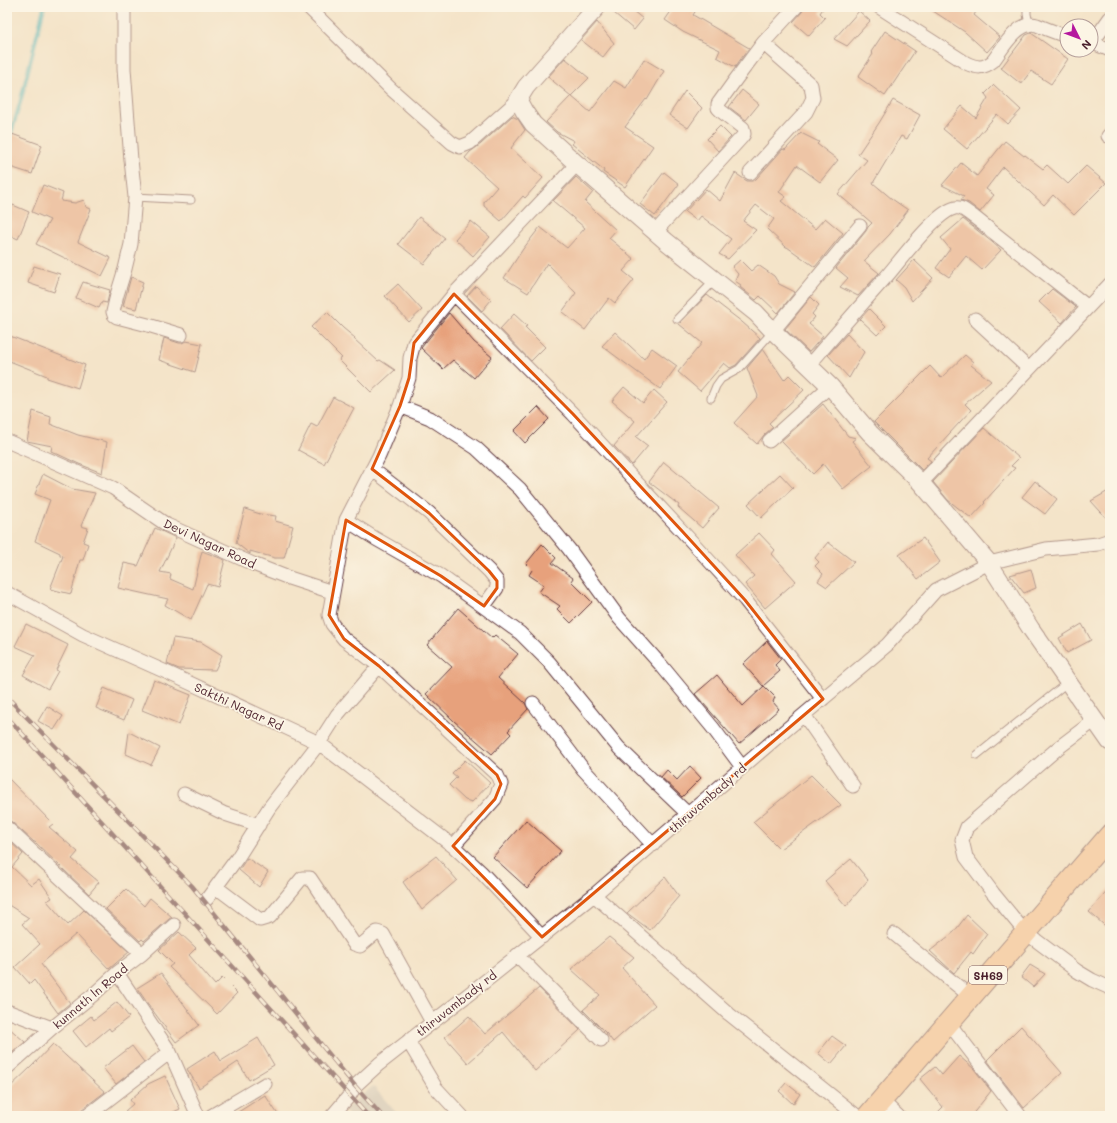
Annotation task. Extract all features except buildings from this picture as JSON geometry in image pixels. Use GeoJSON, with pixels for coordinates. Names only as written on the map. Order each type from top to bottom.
{"type":"FeatureCollection","features":[{"type":"Feature","properties":{"kind":"main road","name":"SH69"},"geometry":{"type":"LineString","coordinates":[[868,1116],[1110,835]]}},
{"type":"Feature","properties":{"kind":"street"},"geometry":{"type":"LineString","coordinates":[[124,7],[124,70],[135,198],[131,244],[117,295],[114,315],[181,335]]}},
{"type":"Feature","properties":{"kind":"street"},"geometry":{"type":"LineString","coordinates":[[308,7],[391,89],[452,142],[460,147],[470,143],[518,100],[526,87],[597,7]]}},
{"type":"Feature","properties":{"kind":"street"},"geometry":{"type":"LineString","coordinates":[[655,232],[744,134],[743,128],[721,111],[718,108],[718,104],[764,43],[796,7]]}},
{"type":"Feature","properties":{"kind":"street"},"geometry":{"type":"LineString","coordinates":[[879,7],[966,63],[979,68],[984,67],[993,61],[1015,32],[1029,24],[1037,25],[1059,34]]}},
{"type":"Feature","properties":{"kind":"street"},"geometry":{"type":"LineString","coordinates":[[1099,33],[1110,18]]}},
{"type":"Feature","properties":{"kind":"street"},"geometry":{"type":"LineString","coordinates":[[750,173],[806,112],[813,98],[811,85],[764,43]]}},
{"type":"Feature","properties":{"kind":"street"},"geometry":{"type":"LineString","coordinates":[[1099,45],[1110,50]]}},
{"type":"Feature","properties":{"kind":"street"},"geometry":{"type":"LineString","coordinates":[[518,100],[533,124],[577,164],[655,232],[756,313],[809,364],[870,433],[921,484],[989,563],[1031,629],[1110,742]]}},
{"type":"Feature","properties":{"kind":"street"},"geometry":{"type":"LineString","coordinates":[[453,846],[495,799],[501,784],[497,775],[379,666],[344,639],[332,624],[329,615],[332,592],[346,520],[379,456],[400,406],[409,378],[410,358],[414,342],[454,294],[577,164]]}},
{"type":"Feature","properties":{"kind":"street"},"geometry":{"type":"LineString","coordinates":[[809,364],[920,236],[944,213],[955,208],[962,209],[974,217],[1088,307]]}},
{"type":"Feature","properties":{"kind":"street"},"geometry":{"type":"LineString","coordinates":[[773,331],[860,226]]}},
{"type":"Feature","properties":{"kind":"street"},"geometry":{"type":"LineString","coordinates":[[921,484],[1110,284]]}},
{"type":"Feature","properties":{"kind":"street"},"geometry":{"type":"LineString","coordinates":[[454,294],[573,414],[745,600],[823,699]]}},
{"type":"Feature","properties":{"kind":"street"},"geometry":{"type":"LineString","coordinates":[[975,319],[1030,369]]}},
{"type":"Feature","properties":{"kind":"street"},"geometry":{"type":"LineString","coordinates":[[769,441],[830,386]]}},
{"type":"Feature","properties":{"kind":"street"},"geometry":{"type":"LineString","coordinates":[[400,406],[430,418],[476,448],[520,489],[569,549],[619,618],[714,728],[742,767]]}},
{"type":"Feature","properties":{"kind":"street","name":"Devi Nagar Road"},"geometry":{"type":"LineString","coordinates":[[7,441],[113,488],[167,525],[253,564],[332,592]]}},
{"type":"Feature","properties":{"kind":"street"},"geometry":{"type":"LineString","coordinates":[[372,469],[429,513],[489,571],[497,581],[496,588],[484,606]]}},
{"type":"Feature","properties":{"kind":"street"},"geometry":{"type":"LineString","coordinates":[[346,520],[441,576],[520,633],[549,662],[619,748],[688,814]]}},
{"type":"Feature","properties":{"kind":"street","name":"thiruvambady rd"},"geometry":{"type":"LineString","coordinates":[[337,1114],[355,1086],[378,1064],[594,895],[742,767],[887,645],[936,590],[989,563],[1046,549],[1098,544],[1110,540]]}},
{"type":"Feature","properties":{"kind":"street","name":"Sakthi Nagar Rd"},"geometry":{"type":"LineString","coordinates":[[7,593],[83,635],[319,743],[453,846],[481,872],[542,937]]}},
{"type":"Feature","properties":{"kind":"street"},"geometry":{"type":"LineString","coordinates":[[207,899],[238,857],[270,808],[319,743],[337,715],[379,666]]}},
{"type":"Feature","properties":{"kind":"street"},"geometry":{"type":"LineString","coordinates":[[533,703],[583,770],[653,844]]}},
{"type":"Feature","properties":{"kind":"street"},"geometry":{"type":"LineString","coordinates":[[804,715],[853,786]]}},
{"type":"Feature","properties":{"kind":"street"},"geometry":{"type":"LineString","coordinates":[[1095,720],[1058,748],[967,827],[962,840],[966,857],[1025,932],[1082,974],[1110,988]]}},
{"type":"Feature","properties":{"kind":"street"},"geometry":{"type":"LineString","coordinates":[[184,794],[225,814],[259,825]]}},
{"type":"Feature","properties":{"kind":"street"},"geometry":{"type":"LineString","coordinates":[[7,828],[142,954]]}},
{"type":"Feature","properties":{"kind":"street"},"geometry":{"type":"LineString","coordinates":[[216,887],[260,920],[270,917],[302,878],[310,878],[354,944],[360,946],[377,932],[383,934],[432,1022]]}},
{"type":"Feature","properties":{"kind":"street"},"geometry":{"type":"LineString","coordinates":[[594,895],[729,1014],[857,1116]]}},
{"type":"Feature","properties":{"kind":"street","name":"kunnath ln Road"},"geometry":{"type":"LineString","coordinates":[[7,1068],[117,973],[142,954],[174,925]]}},
{"type":"Feature","properties":{"kind":"street"},"geometry":{"type":"LineString","coordinates":[[894,934],[970,996]]}},
{"type":"Feature","properties":{"kind":"street"},"geometry":{"type":"LineString","coordinates":[[517,956],[600,1040]]}},
{"type":"Feature","properties":{"kind":"street"},"geometry":{"type":"LineString","coordinates":[[117,973],[170,1052],[198,1116]]}},
{"type":"Feature","properties":{"kind":"street"},"geometry":{"type":"LineString","coordinates":[[7,1011],[52,1028]]}},
{"type":"Feature","properties":{"kind":"street"},"geometry":{"type":"LineString","coordinates":[[948,1022],[1020,1116]]}},
{"type":"Feature","properties":{"kind":"street"},"geometry":{"type":"LineString","coordinates":[[408,1041],[436,1088],[462,1116]]}},
{"type":"Feature","properties":{"kind":"street"},"geometry":{"type":"LineString","coordinates":[[87,1116],[170,1052]]}},
{"type":"Feature","properties":{"kind":"street"},"geometry":{"type":"LineString","coordinates":[[211,1116],[265,1084]]}},
{"type":"Feature","properties":{"kind":"street"},"geometry":{"type":"LineString","coordinates":[[881,1100],[898,1116]]}},
{"type":"Feature","properties":{"kind":"lane"},"geometry":{"type":"LineString","coordinates":[[1027,7],[1029,24]]}},
{"type":"Feature","properties":{"kind":"lane"},"geometry":{"type":"LineString","coordinates":[[135,198],[190,200]]}},
{"type":"Feature","properties":{"kind":"lane"},"geometry":{"type":"LineString","coordinates":[[677,319],[715,280]]}},
{"type":"Feature","properties":{"kind":"lane"},"geometry":{"type":"LineString","coordinates":[[711,398],[716,386],[722,379],[739,369],[773,331]]}},
{"type":"Feature","properties":{"kind":"lane"},"geometry":{"type":"LineString","coordinates":[[977,755],[1068,682]]}},
{"type":"Feature","properties":{"kind":"highlighted area"},"geometry":{"type":"Polygon","coordinates":[[[454,294],[573,414],[745,600],[823,699],[542,937],[453,846],[495,799],[501,784],[497,775],[379,666],[344,639],[329,615],[346,520],[441,576],[484,606],[497,588],[497,581],[489,571],[429,513],[372,469],[400,406],[409,378],[414,343],[454,294]]]}},
{"type":"Feature","properties":{"kind":"shaded area"},"geometry":{"type":"Polygon","coordinates":[[[373,1086],[399,1116],[349,1116],[344,1110],[373,1086]]]}},
{"type":"Feature","properties":{"kind":"waterway"},"geometry":{"type":"LineString","coordinates":[[7,147],[20,103],[44,7]]}},
{"type":"Feature","properties":{"kind":"railway"},"geometry":{"type":"LineString","coordinates":[[7,697],[192,886],[355,1086],[382,1116]]}},
{"type":"Feature","properties":{"kind":"railway"},"geometry":{"type":"LineString","coordinates":[[7,717],[368,1116]]}}]}
